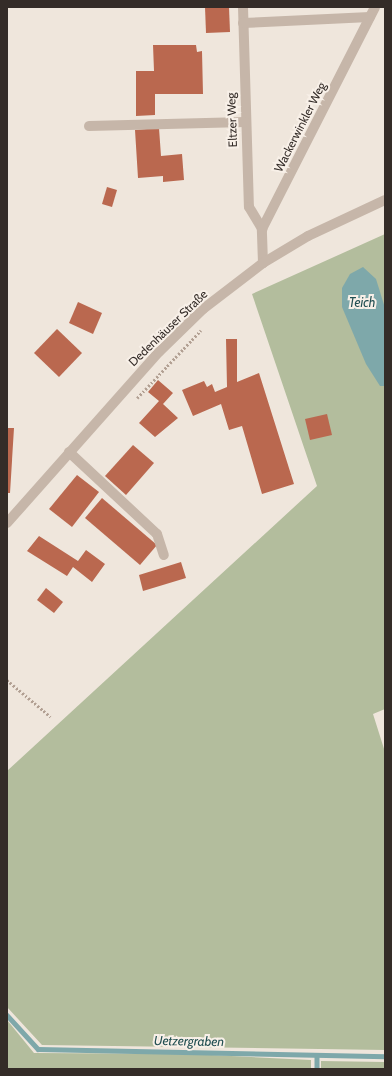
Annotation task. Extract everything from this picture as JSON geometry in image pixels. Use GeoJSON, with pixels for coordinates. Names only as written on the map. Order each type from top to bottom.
{"type":"FeatureCollection","features":[{"type":"Feature","properties":{"kind":"street","name":"Eltzer Weg"},"geometry":{"type":"LineString","coordinates":[[243,7],[248,206],[262,229]]}},
{"type":"Feature","properties":{"kind":"street","name":"Wackerwinkler Weg"},"geometry":{"type":"LineString","coordinates":[[263,263],[262,229],[375,7]]}},
{"type":"Feature","properties":{"kind":"street"},"geometry":{"type":"LineString","coordinates":[[243,23],[370,17]]}},
{"type":"Feature","properties":{"kind":"street"},"geometry":{"type":"LineString","coordinates":[[89,126],[245,122]]}},
{"type":"Feature","properties":{"kind":"street","name":"Dedenhäuser Straße"},"geometry":{"type":"LineString","coordinates":[[7,523],[159,352],[203,309],[263,263],[308,236],[385,200]]}},
{"type":"Feature","properties":{"kind":"street"},"geometry":{"type":"LineString","coordinates":[[69,452],[157,534],[164,555]]}},
{"type":"Feature","properties":{"kind":"path"},"geometry":{"type":"LineString","coordinates":[[132,404],[207,324]]}},
{"type":"Feature","properties":{"kind":"path"},"geometry":{"type":"LineString","coordinates":[[7,680],[51,717]]}},
{"type":"Feature","properties":{"kind":"green space"},"geometry":{"type":"Polygon","coordinates":[[[385,234],[385,709],[373,714],[385,752],[385,1050],[42,1045],[7,1007],[7,771],[317,486],[252,294],[385,234]]]}},
{"type":"Feature","properties":{"kind":"green space"},"geometry":{"type":"Polygon","coordinates":[[[7,1020],[34,1053],[192,1054],[311,1060],[311,1069],[7,1069],[7,1020]]]}},
{"type":"Feature","properties":{"kind":"green space"},"geometry":{"type":"Polygon","coordinates":[[[321,1061],[385,1062],[385,1069],[321,1069],[321,1061]]]}},
{"type":"Feature","properties":{"kind":"water","name":"Teich"},"geometry":{"type":"Polygon","coordinates":[[[363,267],[376,279],[385,308],[385,386],[380,386],[366,364],[342,307],[342,288],[350,274],[363,267]]]}},
{"type":"Feature","properties":{"kind":"building"},"geometry":{"type":"Polygon","coordinates":[[[205,7],[229,7],[230,32],[206,33],[205,7]]]}},
{"type":"Feature","properties":{"kind":"building"},"geometry":{"type":"Polygon","coordinates":[[[153,45],[196,45],[197,52],[202,51],[203,94],[155,94],[155,115],[136,116],[136,71],[154,71],[153,45]]]}},
{"type":"Feature","properties":{"kind":"building"},"geometry":{"type":"Polygon","coordinates":[[[159,128],[161,156],[182,154],[184,180],[163,182],[163,176],[138,178],[135,130],[159,128]]]}},
{"type":"Feature","properties":{"kind":"building"},"geometry":{"type":"Polygon","coordinates":[[[107,187],[117,190],[112,207],[102,204],[107,187]]]}},
{"type":"Feature","properties":{"kind":"building"},"geometry":{"type":"Polygon","coordinates":[[[78,302],[102,313],[93,334],[69,323],[78,302]]]}},
{"type":"Feature","properties":{"kind":"building"},"geometry":{"type":"Polygon","coordinates":[[[57,329],[82,353],[59,377],[34,353],[57,329]]]}},
{"type":"Feature","properties":{"kind":"building"},"geometry":{"type":"Polygon","coordinates":[[[226,339],[237,339],[237,382],[259,373],[294,484],[262,494],[242,426],[229,430],[221,404],[193,416],[182,390],[204,381],[207,387],[212,384],[215,392],[227,387],[226,339]]]}},
{"type":"Feature","properties":{"kind":"building"},"geometry":{"type":"Polygon","coordinates":[[[158,380],[173,393],[163,404],[178,418],[155,437],[139,423],[159,401],[148,392],[158,380]]]}},
{"type":"Feature","properties":{"kind":"building"},"geometry":{"type":"Polygon","coordinates":[[[327,414],[332,435],[310,440],[305,419],[327,414]]]}},
{"type":"Feature","properties":{"kind":"building"},"geometry":{"type":"Polygon","coordinates":[[[7,428],[14,428],[10,493],[7,493],[7,428]]]}},
{"type":"Feature","properties":{"kind":"building"},"geometry":{"type":"Polygon","coordinates":[[[133,445],[154,463],[126,495],[105,476],[133,445]]]}},
{"type":"Feature","properties":{"kind":"building"},"geometry":{"type":"Polygon","coordinates":[[[77,475],[99,492],[72,527],[49,509],[77,475]]]}},
{"type":"Feature","properties":{"kind":"building"},"geometry":{"type":"Polygon","coordinates":[[[102,498],[157,545],[140,565],[85,518],[102,498]]]}},
{"type":"Feature","properties":{"kind":"building"},"geometry":{"type":"Polygon","coordinates":[[[39,536],[78,561],[86,550],[105,564],[92,582],[73,567],[67,576],[27,551],[39,536]]]}},
{"type":"Feature","properties":{"kind":"building"},"geometry":{"type":"Polygon","coordinates":[[[181,562],[186,578],[143,591],[139,575],[181,562]]]}},
{"type":"Feature","properties":{"kind":"building"},"geometry":{"type":"Polygon","coordinates":[[[46,588],[63,602],[54,613],[37,600],[46,588]]]}},
{"type":"Feature","properties":{"kind":"waterway","name":"Uetzergraben"},"geometry":{"type":"LineString","coordinates":[[7,1015],[38,1049],[385,1056]]}},
{"type":"Feature","properties":{"kind":"waterway"},"geometry":{"type":"LineString","coordinates":[[317,1055],[317,1069]]}}]}
